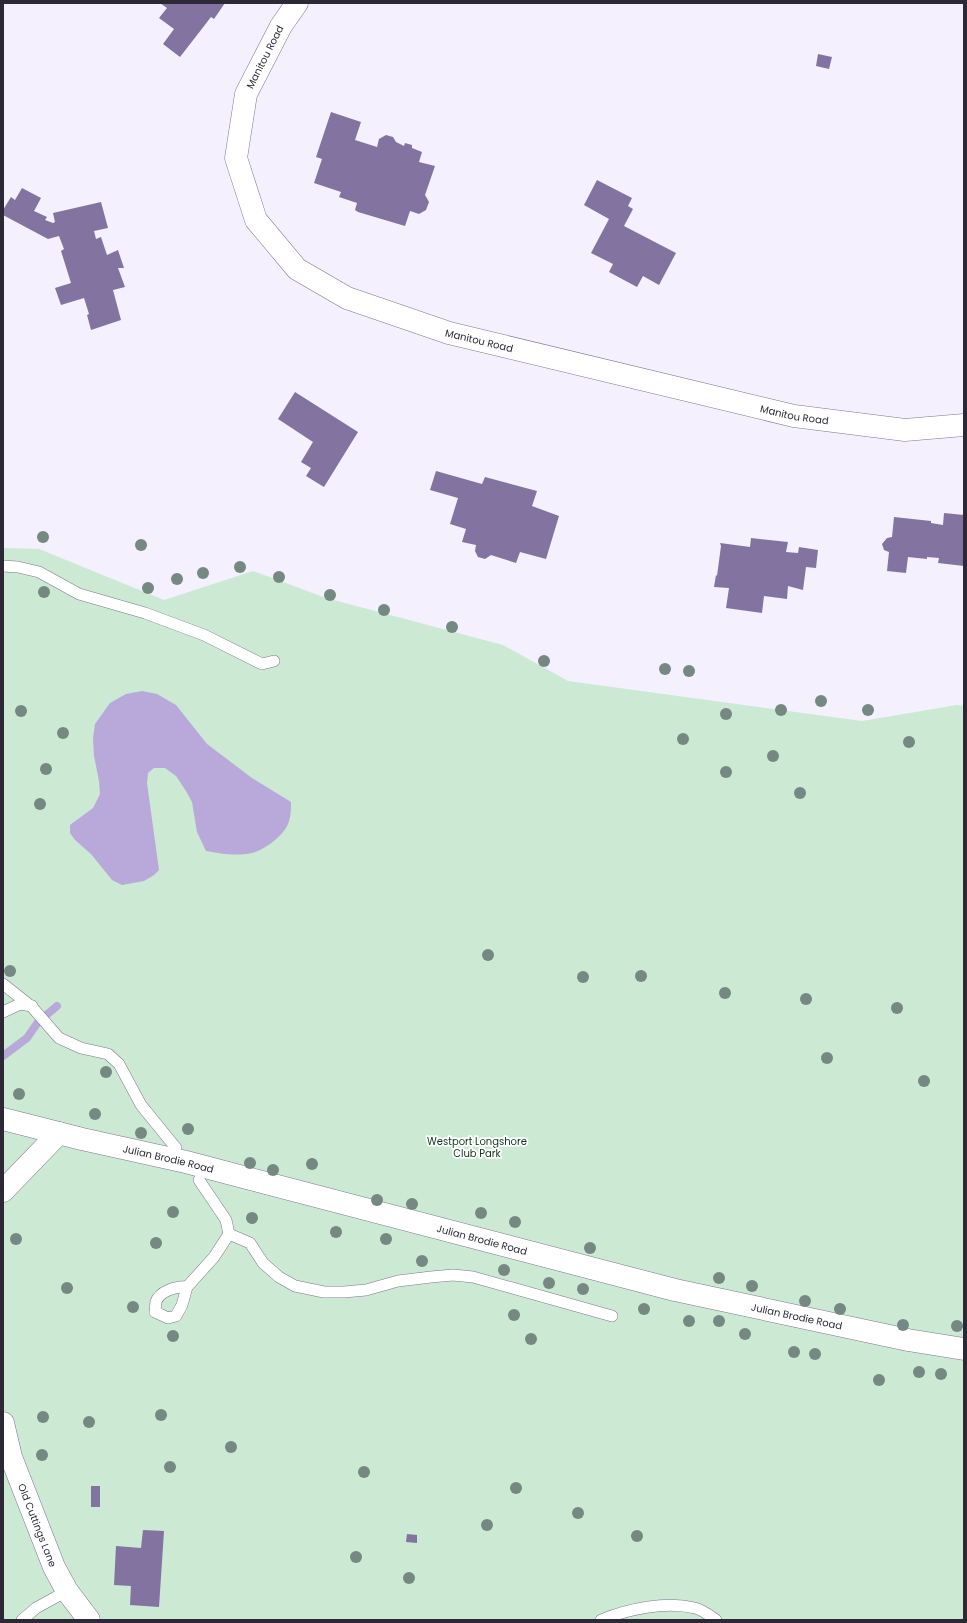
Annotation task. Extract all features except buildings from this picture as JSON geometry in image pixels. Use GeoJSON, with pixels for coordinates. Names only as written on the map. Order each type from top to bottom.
{"type":"FeatureCollection","features":[{"type":"Feature","properties":{"kind":"street","name":"Manitou Road"},"geometry":{"type":"LineString","coordinates":[[297,3],[281,26],[246,94],[236,158],[256,220],[297,270],[347,298],[449,333],[794,416],[905,430],[964,425]]}},
{"type":"Feature","properties":{"kind":"street","name":"Julian Brodie Road"},"geometry":{"type":"LineString","coordinates":[[3,1119],[186,1162],[675,1290],[908,1340],[964,1349]]}},
{"type":"Feature","properties":{"kind":"street"},"geometry":{"type":"LineString","coordinates":[[3,1192],[58,1133]]}},
{"type":"Feature","properties":{"kind":"street","name":"Old Cuttings Lane"},"geometry":{"type":"LineString","coordinates":[[3,1423],[11,1457],[54,1567],[67,1591],[89,1620]]}},
{"type":"Feature","properties":{"kind":"lane"},"geometry":{"type":"LineString","coordinates":[[3,566],[18,567],[39,572],[79,594],[139,611],[204,635],[262,664],[274,661]]}},
{"type":"Feature","properties":{"kind":"lane"},"geometry":{"type":"LineString","coordinates":[[3,984],[32,1007],[59,1038],[70,1044],[108,1054],[119,1064],[141,1105],[176,1148]]}},
{"type":"Feature","properties":{"kind":"lane"},"geometry":{"type":"LineString","coordinates":[[3,1012],[20,1004],[32,1007]]}},
{"type":"Feature","properties":{"kind":"lane"},"geometry":{"type":"LineString","coordinates":[[187,1287],[214,1257],[228,1234],[226,1220],[199,1180]]}},
{"type":"Feature","properties":{"kind":"lane"},"geometry":{"type":"LineString","coordinates":[[228,1234],[250,1243],[263,1263],[280,1277],[295,1286],[324,1292],[344,1292],[366,1290],[398,1281],[453,1275],[473,1277],[612,1316]]}},
{"type":"Feature","properties":{"kind":"lane"},"geometry":{"type":"LineString","coordinates":[[22,1620],[36,1608],[67,1591]]}},
{"type":"Feature","properties":{"kind":"lane"},"geometry":{"type":"LineString","coordinates":[[601,1620],[625,1612],[664,1606],[695,1608],[706,1612],[716,1620]]}},
{"type":"Feature","properties":{"kind":"green space","name":"Westport Longshore Club Park"},"geometry":{"type":"Polygon","coordinates":[[[3,548],[39,549],[164,600],[253,571],[326,598],[503,645],[568,681],[862,721],[957,705],[964,706],[964,1620],[3,1620],[3,548]]]}},
{"type":"Feature","properties":{"kind":"shaded area"},"geometry":{"type":"Polygon","coordinates":[[[142,691],[157,694],[176,705],[207,744],[252,778],[291,802],[291,814],[287,826],[274,841],[263,849],[252,853],[229,854],[206,851],[197,832],[192,802],[176,776],[165,768],[154,768],[148,773],[147,783],[159,870],[154,875],[144,881],[122,885],[112,880],[91,854],[75,840],[70,833],[70,825],[93,808],[100,794],[94,756],[93,738],[95,724],[110,703],[126,694],[142,691]]]}},
{"type":"Feature","properties":{"kind":"waterway"},"geometry":{"type":"LineString","coordinates":[[3,1056],[27,1038],[38,1022],[57,1006]]}}]}
